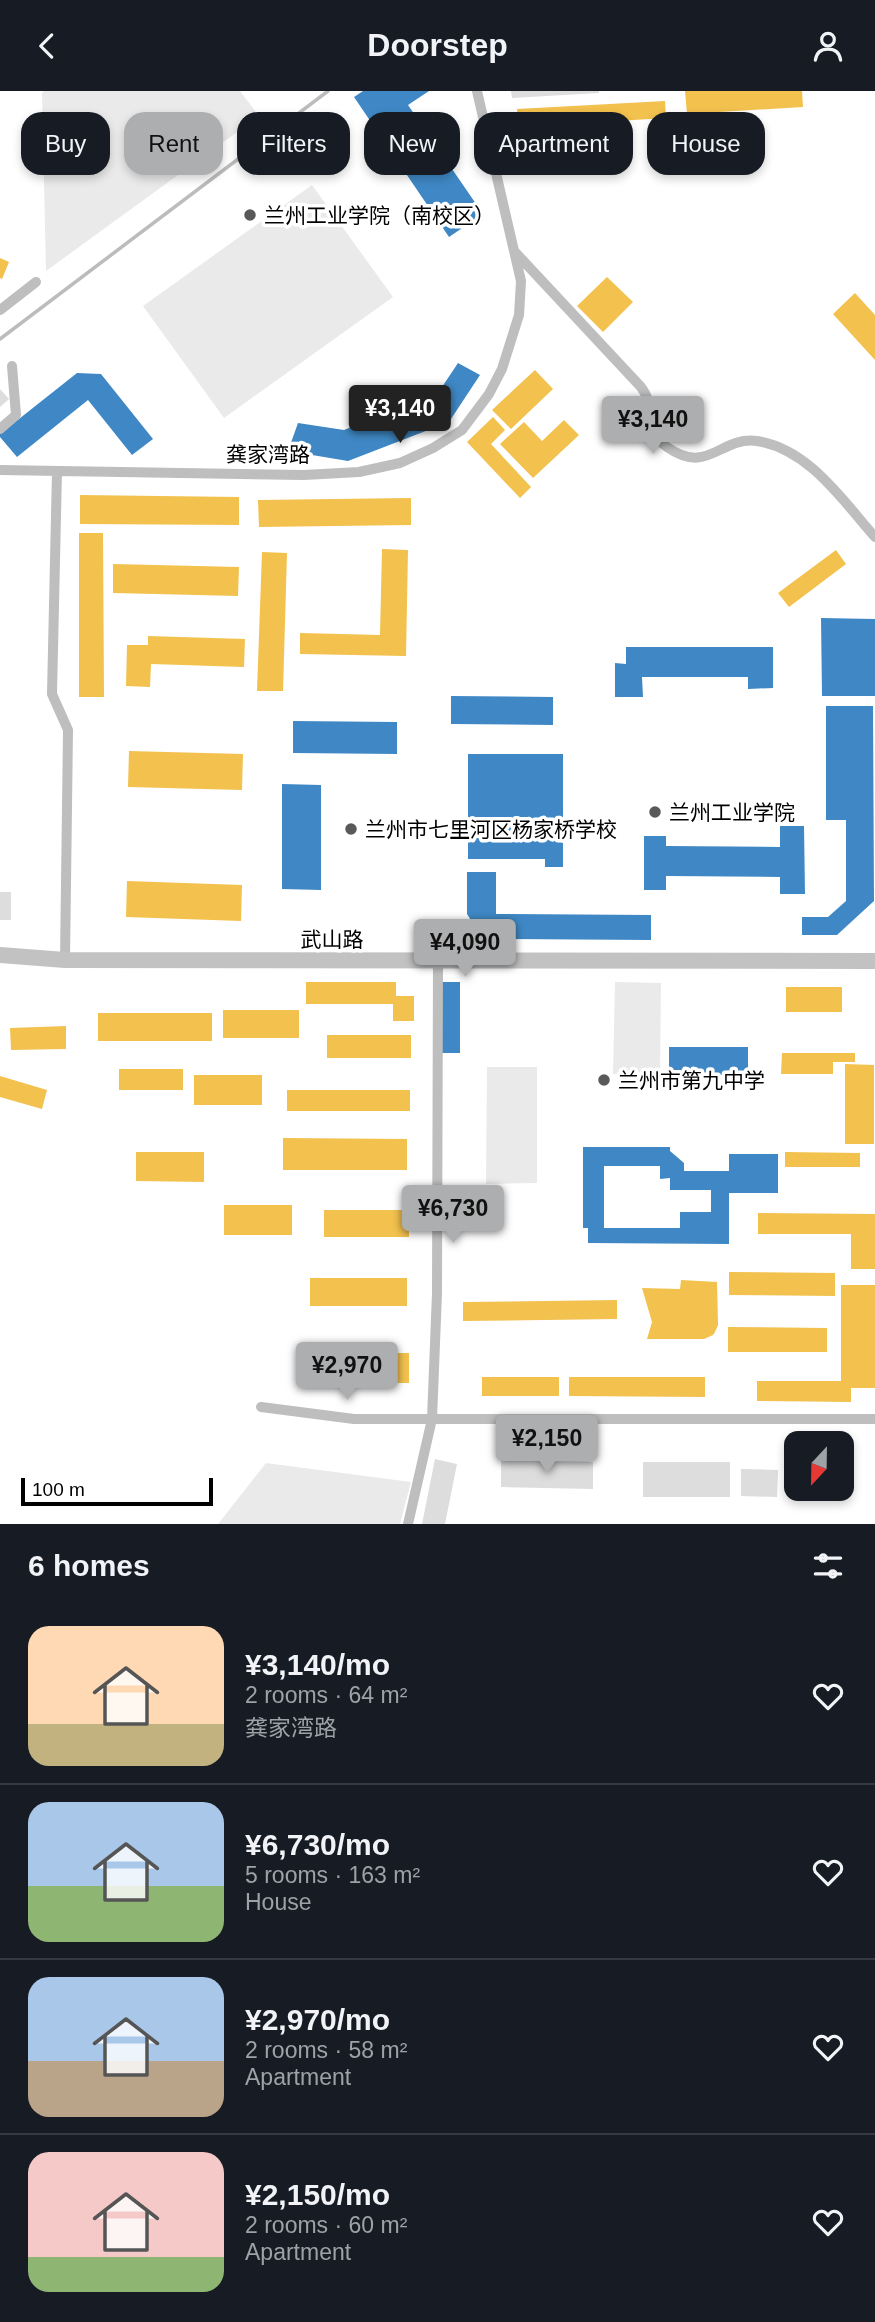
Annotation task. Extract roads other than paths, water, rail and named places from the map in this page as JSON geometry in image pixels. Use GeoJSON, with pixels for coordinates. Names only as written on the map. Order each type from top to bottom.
{"type":"FeatureCollection","features":[{"type":"Feature","properties":{"kind":"main road","name":"武山路"},"geometry":{"type":"LineString","coordinates":[[0,955],[65,960],[875,961]]}},
{"type":"Feature","properties":{"kind":"street","name":"龚家湾路"},"geometry":{"type":"LineString","coordinates":[[0,470],[304,475],[359,472],[400,463],[433,448],[462,430],[489,394],[502,369],[519,315],[521,281],[477,91]]}},
{"type":"Feature","properties":{"kind":"street"},"geometry":{"type":"LineString","coordinates":[[513,250],[641,387],[649,402],[649,430],[658,440],[678,455],[696,459],[714,454],[733,444],[755,441],[778,447],[799,457],[818,473],[875,537]]}},
{"type":"Feature","properties":{"kind":"street"},"geometry":{"type":"LineString","coordinates":[[0,310],[36,282]]}},
{"type":"Feature","properties":{"kind":"street"},"geometry":{"type":"LineString","coordinates":[[0,429],[16,415],[12,366]]}},
{"type":"Feature","properties":{"kind":"street"},"geometry":{"type":"LineString","coordinates":[[57,471],[52,694],[68,730],[65,960]]}},
{"type":"Feature","properties":{"kind":"street"},"geometry":{"type":"LineString","coordinates":[[408,1524],[432,1419],[437,1279],[438,960]]}},
{"type":"Feature","properties":{"kind":"street"},"geometry":{"type":"LineString","coordinates":[[261,1407],[354,1419],[875,1419]]}},
{"type":"Feature","properties":{"kind":"waterway"},"geometry":{"type":"LineString","coordinates":[[0,339],[328,91]]}},
{"type":"Feature","properties":{"kind":"place","name":"兰州工业学院（南校区）"},"geometry":{"type":"Point","coordinates":[250,215]}},
{"type":"Feature","properties":{"kind":"place","name":"兰州工业学院"},"geometry":{"type":"Point","coordinates":[655,812]}},
{"type":"Feature","properties":{"kind":"place","name":"兰州市七里河区杨家桥学校"},"geometry":{"type":"Point","coordinates":[351,829]}},
{"type":"Feature","properties":{"kind":"place","name":"兰州市第九中学"},"geometry":{"type":"Point","coordinates":[604,1080]}}]}
